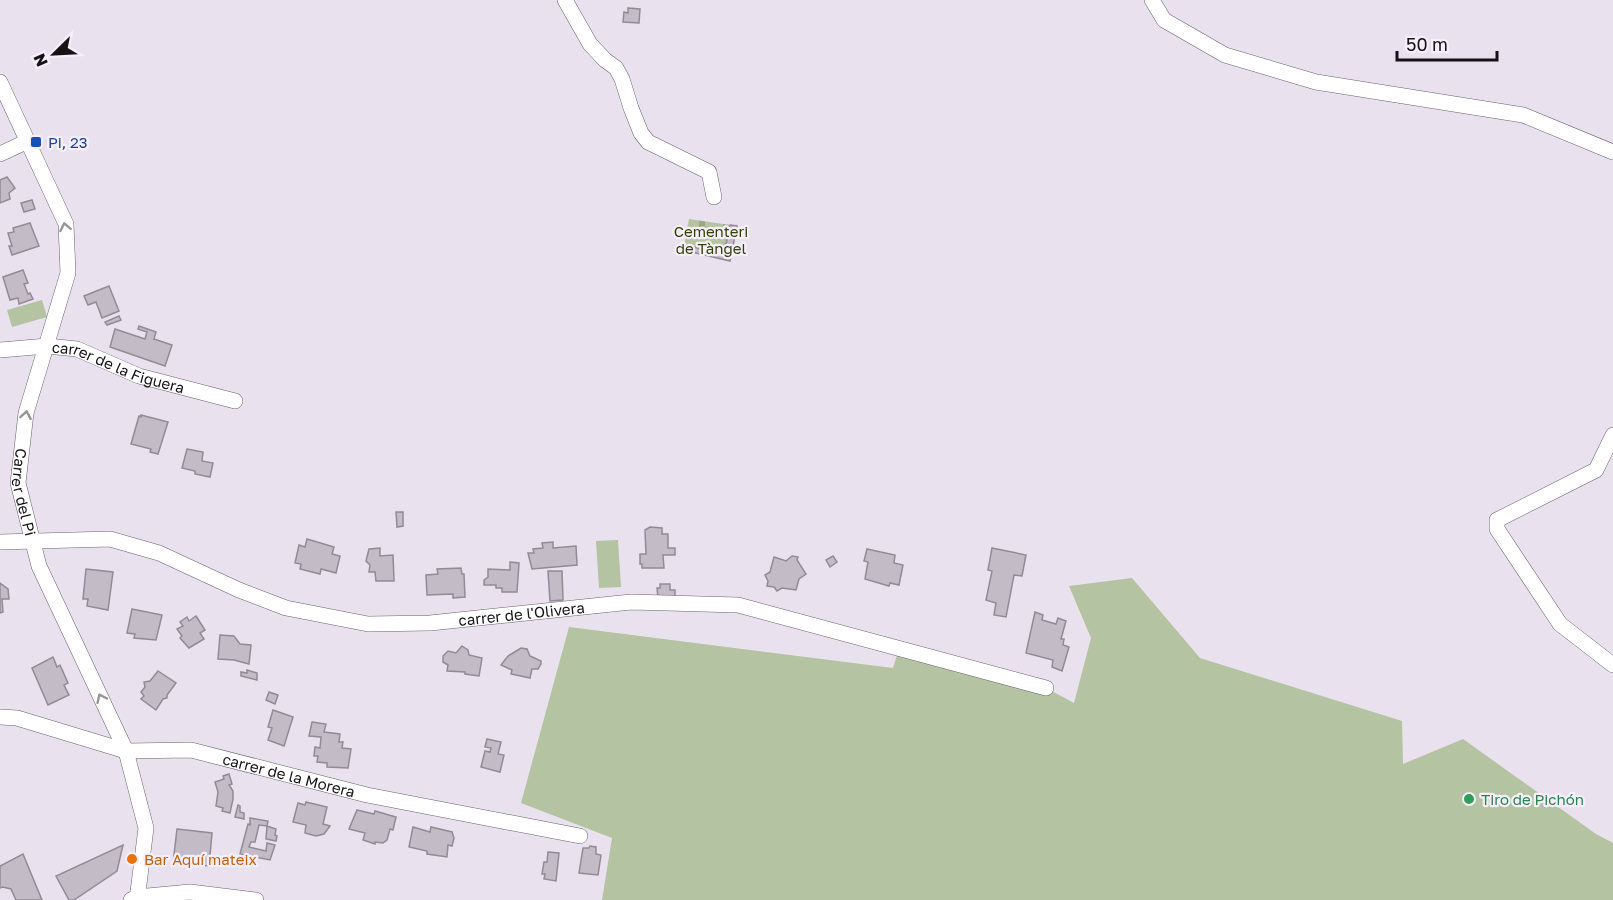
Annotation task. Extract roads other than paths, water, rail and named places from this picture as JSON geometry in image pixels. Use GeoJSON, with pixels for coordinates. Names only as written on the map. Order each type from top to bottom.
{"type":"FeatureCollection","features":[{"type":"Feature","properties":{"kind":"street"},"geometry":{"type":"LineString","coordinates":[[565,0],[590,44],[616,68],[641,133],[648,142],[709,172],[714,196]]}},
{"type":"Feature","properties":{"kind":"street"},"geometry":{"type":"LineString","coordinates":[[1152,0],[1164,20],[1226,55],[1316,82],[1523,115],[1613,152]]}},
{"type":"Feature","properties":{"kind":"street","name":"Carrer del Pi"},"geometry":{"type":"LineString","coordinates":[[0,82],[66,224],[68,273],[26,412],[18,483],[39,566],[126,751],[146,828],[135,899]]}},
{"type":"Feature","properties":{"kind":"street"},"geometry":{"type":"LineString","coordinates":[[0,154],[28,141]]}},
{"type":"Feature","properties":{"kind":"street","name":"carrer de la Figuera"},"geometry":{"type":"LineString","coordinates":[[0,350],[47,346],[78,349],[139,376],[235,402]]}},
{"type":"Feature","properties":{"kind":"street"},"geometry":{"type":"LineString","coordinates":[[1613,435],[1596,470],[1497,520],[1497,530],[1560,624],[1613,665]]}},
{"type":"Feature","properties":{"kind":"street","name":"carrer de l'Olivera"},"geometry":{"type":"LineString","coordinates":[[0,542],[110,539],[159,553],[239,590],[286,608],[368,624],[430,623],[631,602],[738,605],[1046,688]]}},
{"type":"Feature","properties":{"kind":"street","name":"carrer de la Morera"},"geometry":{"type":"LineString","coordinates":[[0,717],[17,718],[126,751],[191,750],[367,795],[580,836]]}},
{"type":"Feature","properties":{"kind":"street"},"geometry":{"type":"LineString","coordinates":[[135,899],[190,891],[256,900]]}},
{"type":"Feature","properties":{"kind":"place","name":"Pi, 23"},"geometry":{"type":"Point","coordinates":[36,142]}},
{"type":"Feature","properties":{"kind":"place","name":"Tiro de Pichón"},"geometry":{"type":"Point","coordinates":[1469,799]}},
{"type":"Feature","properties":{"kind":"place","name":"Bar Aquí mateix"},"geometry":{"type":"Point","coordinates":[132,859]}},
{"type":"Feature","properties":{"kind":"park label","name":"Cementeri de Tàngel"},"geometry":{"type":"Point","coordinates":[711,240]}}]}
